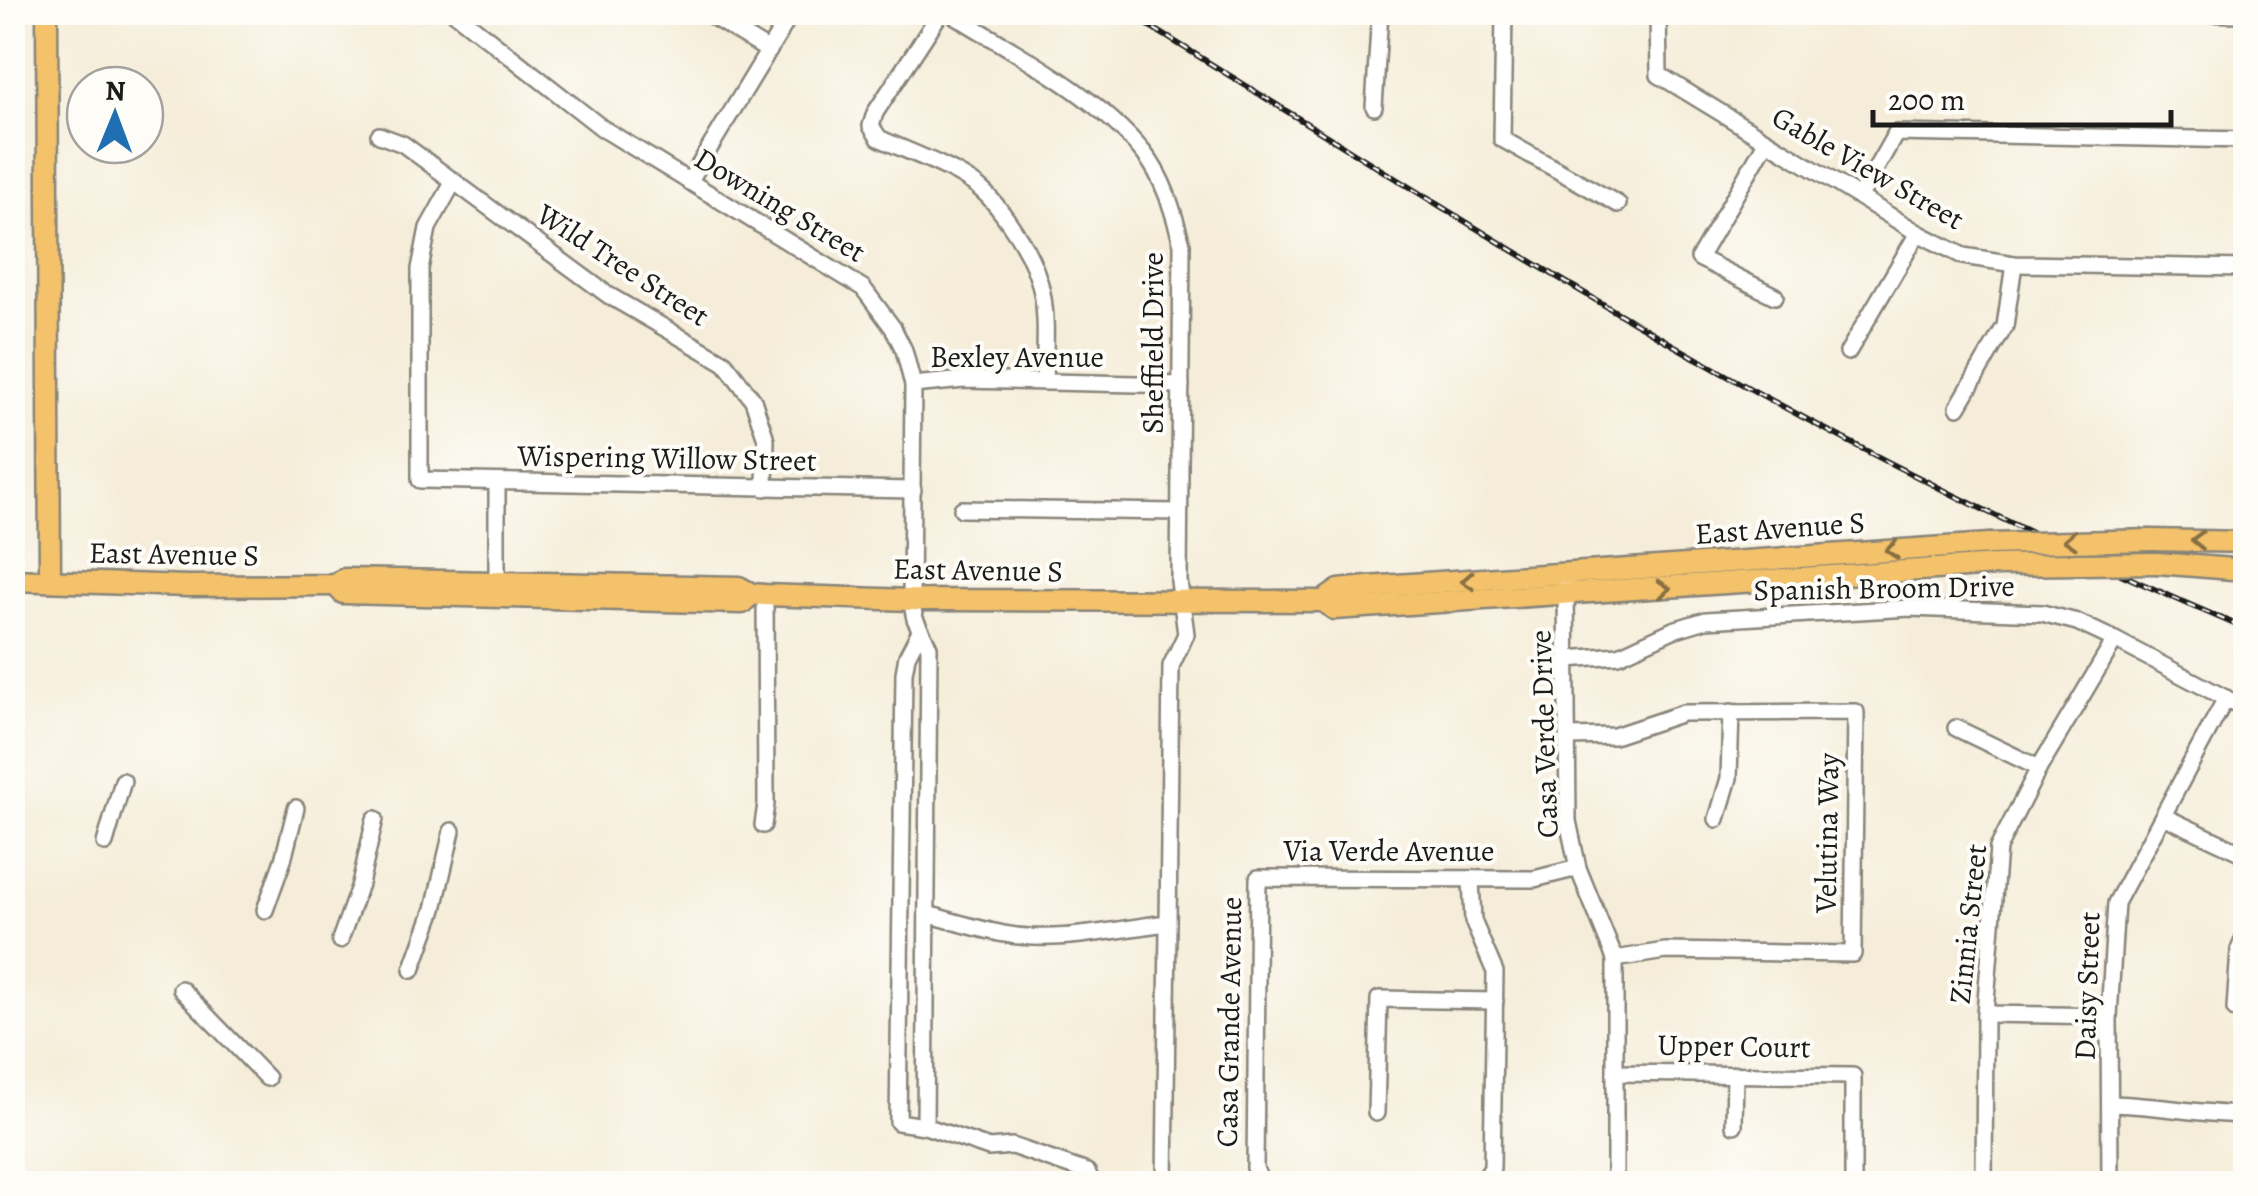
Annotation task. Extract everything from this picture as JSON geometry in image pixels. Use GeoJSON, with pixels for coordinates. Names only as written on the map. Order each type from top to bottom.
{"type":"FeatureCollection","features":[{"type":"Feature","properties":{"kind":"main road"},"geometry":{"type":"LineString","coordinates":[[47,12],[50,581]]}},
{"type":"Feature","properties":{"kind":"main road","name":"East Avenue S"},"geometry":{"type":"LineString","coordinates":[[12,580],[188,586],[335,585],[344,579],[739,586],[759,594],[911,600],[1323,601],[1334,610],[1566,585],[2152,540],[2246,542]]}},
{"type":"Feature","properties":{"kind":"main road","name":"East Avenue S"},"geometry":{"type":"LineString","coordinates":[[1993,554],[2246,570]]}},
{"type":"Feature","properties":{"kind":"main road","name":"East Avenue S"},"geometry":{"type":"LineString","coordinates":[[335,585],[342,593],[742,602],[759,594]]}},
{"type":"Feature","properties":{"kind":"street","name":"Downing Street"},"geometry":{"type":"LineString","coordinates":[[454,12],[602,128],[862,288],[894,328],[904,350],[913,385],[911,600],[929,647],[925,1126]]}},
{"type":"Feature","properties":{"kind":"street"},"geometry":{"type":"LineString","coordinates":[[705,12],[768,51]]}},
{"type":"Feature","properties":{"kind":"street"},"geometry":{"type":"LineString","coordinates":[[689,182],[792,12]]}},
{"type":"Feature","properties":{"kind":"street"},"geometry":{"type":"LineString","coordinates":[[941,12],[875,113],[871,126],[879,138],[975,184],[999,208],[1021,239],[1036,265],[1044,300],[1044,382]]}},
{"type":"Feature","properties":{"kind":"street","name":"Sheffield Drive"},"geometry":{"type":"LineString","coordinates":[[949,12],[1092,101],[1146,154],[1172,207],[1182,244],[1179,580],[1186,634],[1171,666],[1165,1184]]}},
{"type":"Feature","properties":{"kind":"street"},"geometry":{"type":"LineString","coordinates":[[1374,106],[1380,12]]}},
{"type":"Feature","properties":{"kind":"street"},"geometry":{"type":"LineString","coordinates":[[1504,12],[1502,139],[1618,204]]}},
{"type":"Feature","properties":{"kind":"street","name":"Gable View Street"},"geometry":{"type":"LineString","coordinates":[[1658,12],[1659,75],[1918,233],[1963,256],[2014,264],[2246,268]]}},
{"type":"Feature","properties":{"kind":"street"},"geometry":{"type":"LineString","coordinates":[[2105,12],[2246,14]]}},
{"type":"Feature","properties":{"kind":"street","name":"Wild Tree Street"},"geometry":{"type":"LineString","coordinates":[[379,134],[403,144],[608,295],[725,363],[754,400],[766,439],[765,488]]}},
{"type":"Feature","properties":{"kind":"street"},"geometry":{"type":"LineString","coordinates":[[1860,196],[1896,134],[2246,140]]}},
{"type":"Feature","properties":{"kind":"street"},"geometry":{"type":"LineString","coordinates":[[1766,142],[1699,258],[1775,296]]}},
{"type":"Feature","properties":{"kind":"street","name":"Wispering Willow Street"},"geometry":{"type":"LineString","coordinates":[[454,182],[428,228],[420,269],[420,480],[913,490]]}},
{"type":"Feature","properties":{"kind":"street"},"geometry":{"type":"LineString","coordinates":[[1848,352],[1918,233]]}},
{"type":"Feature","properties":{"kind":"street"},"geometry":{"type":"LineString","coordinates":[[1958,406],[2005,326],[2014,264]]}},
{"type":"Feature","properties":{"kind":"street","name":"Bexley Avenue"},"geometry":{"type":"LineString","coordinates":[[913,385],[964,380],[1181,385]]}},
{"type":"Feature","properties":{"kind":"street"},"geometry":{"type":"LineString","coordinates":[[421,595],[439,587],[494,587],[497,482]]}},
{"type":"Feature","properties":{"kind":"street"},"geometry":{"type":"LineString","coordinates":[[962,508],[1179,512]]}},
{"type":"Feature","properties":{"kind":"street","name":"Casa Verde Drive"},"geometry":{"type":"LineString","coordinates":[[1566,585],[1568,821],[1578,868],[1615,960],[1612,1184]]}},
{"type":"Feature","properties":{"kind":"street"},"geometry":{"type":"LineString","coordinates":[[759,594],[766,804],[763,825]]}},
{"type":"Feature","properties":{"kind":"street","name":"Spanish Broom Drive"},"geometry":{"type":"LineString","coordinates":[[1568,659],[1620,654],[1706,620],[1874,610],[2042,614],[2076,622],[2246,708]]}},
{"type":"Feature","properties":{"kind":"street"},"geometry":{"type":"LineString","coordinates":[[920,631],[907,656],[904,674],[898,1122],[925,1126],[989,1148],[1012,1146],[1087,1172],[1093,1184]]}},
{"type":"Feature","properties":{"kind":"street","name":"Zinnia Street"},"geometry":{"type":"LineString","coordinates":[[1984,1184],[1985,1014],[1998,848],[2038,768],[2114,640]]}},
{"type":"Feature","properties":{"kind":"street","name":"Daisy Street"},"geometry":{"type":"LineString","coordinates":[[2110,1184],[2110,1016],[2116,904],[2226,698]]}},
{"type":"Feature","properties":{"kind":"street"},"geometry":{"type":"LineString","coordinates":[[1567,737],[1614,736],[1683,713],[1732,712],[1728,778],[1717,819]]}},
{"type":"Feature","properties":{"kind":"street","name":"Velutina Way"},"geometry":{"type":"LineString","coordinates":[[1615,960],[1666,951],[1853,954],[1856,712],[1732,712]]}},
{"type":"Feature","properties":{"kind":"street"},"geometry":{"type":"LineString","coordinates":[[1956,728],[2038,768]]}},
{"type":"Feature","properties":{"kind":"street"},"geometry":{"type":"LineString","coordinates":[[105,843],[124,781]]}},
{"type":"Feature","properties":{"kind":"street"},"geometry":{"type":"LineString","coordinates":[[265,910],[296,808]]}},
{"type":"Feature","properties":{"kind":"street"},"geometry":{"type":"LineString","coordinates":[[2164,816],[2246,855]]}},
{"type":"Feature","properties":{"kind":"street"},"geometry":{"type":"LineString","coordinates":[[340,940],[360,884],[375,819]]}},
{"type":"Feature","properties":{"kind":"street"},"geometry":{"type":"LineString","coordinates":[[412,970],[434,909],[452,831]]}},
{"type":"Feature","properties":{"kind":"street","name":"Via Verde Avenue"},"geometry":{"type":"LineString","coordinates":[[1258,878],[1534,879],[1578,868]]}},
{"type":"Feature","properties":{"kind":"street","name":"Casa Grande Avenue"},"geometry":{"type":"LineString","coordinates":[[1258,878],[1258,1176]]}},
{"type":"Feature","properties":{"kind":"street"},"geometry":{"type":"LineString","coordinates":[[1472,879],[1473,921],[1495,972],[1496,1002],[1492,1168],[1480,1184]]}},
{"type":"Feature","properties":{"kind":"street"},"geometry":{"type":"LineString","coordinates":[[927,914],[1006,935],[1093,935],[1117,928],[1168,923]]}},
{"type":"Feature","properties":{"kind":"street"},"geometry":{"type":"LineString","coordinates":[[2235,1009],[2239,950],[2246,932]]}},
{"type":"Feature","properties":{"kind":"street"},"geometry":{"type":"LineString","coordinates":[[181,989],[267,1078]]}},
{"type":"Feature","properties":{"kind":"street"},"geometry":{"type":"LineString","coordinates":[[1376,1113],[1379,999],[1496,1002]]}},
{"type":"Feature","properties":{"kind":"street"},"geometry":{"type":"LineString","coordinates":[[1985,1014],[2110,1016]]}},
{"type":"Feature","properties":{"kind":"street","name":"Upper Court"},"geometry":{"type":"LineString","coordinates":[[1615,1072],[1853,1076],[1853,1184]]}},
{"type":"Feature","properties":{"kind":"street"},"geometry":{"type":"LineString","coordinates":[[1734,1074],[1734,1124]]}},
{"type":"Feature","properties":{"kind":"street"},"geometry":{"type":"LineString","coordinates":[[2111,1104],[2246,1114]]}},
{"type":"Feature","properties":{"kind":"railway"},"geometry":{"type":"LineString","coordinates":[[1127,12],[1513,251],[1749,388],[1994,515],[2246,629]]}}]}
